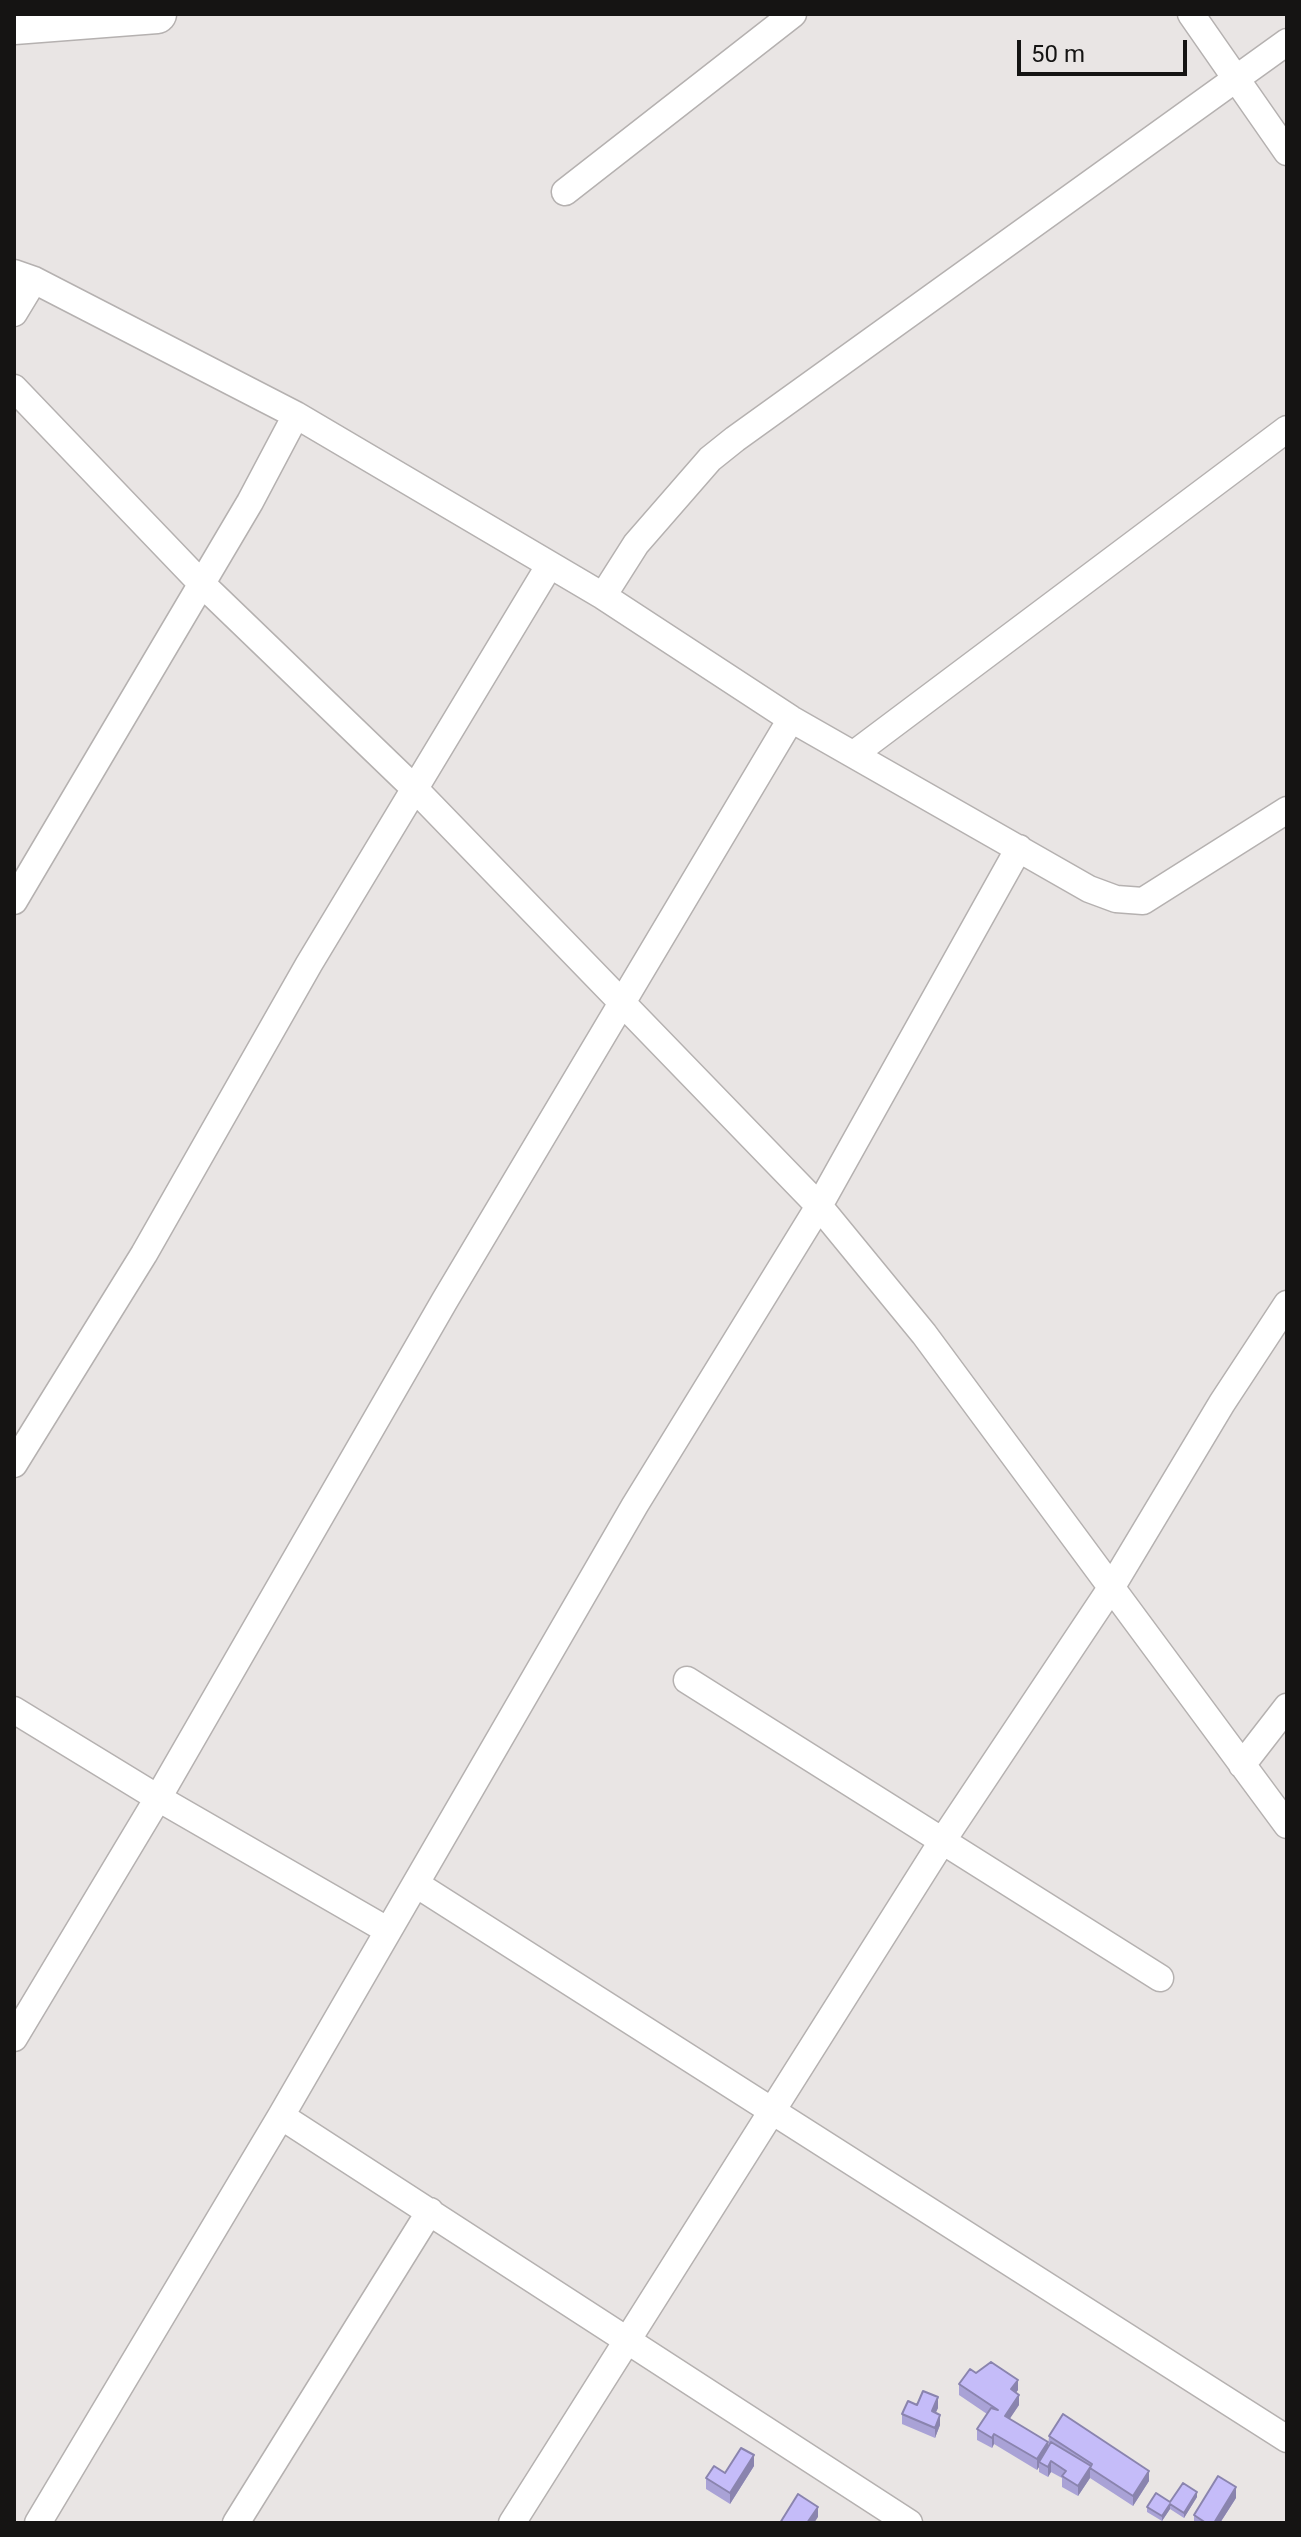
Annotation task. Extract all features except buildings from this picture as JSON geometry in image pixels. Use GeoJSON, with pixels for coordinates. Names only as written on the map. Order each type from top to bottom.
{"type":"FeatureCollection","features":[{"type":"Feature","properties":{"kind":"main road"},"geometry":{"type":"LineString","coordinates":[[14,25],[157,14]]}},
{"type":"Feature","properties":{"kind":"street"},"geometry":{"type":"LineString","coordinates":[[565,192],[793,14]]}},
{"type":"Feature","properties":{"kind":"street"},"geometry":{"type":"LineString","coordinates":[[1191,14],[1287,152]]}},
{"type":"Feature","properties":{"kind":"street"},"geometry":{"type":"LineString","coordinates":[[603,596],[636,544],[710,459],[727,445],[1287,42]]}},
{"type":"Feature","properties":{"kind":"street"},"geometry":{"type":"LineString","coordinates":[[14,313],[24,276],[296,415],[603,596],[791,719],[1089,889],[1116,899],[1143,901],[1286,814]]}},
{"type":"Feature","properties":{"kind":"street"},"geometry":{"type":"LineString","coordinates":[[14,388],[200,582],[415,789],[819,1206],[924,1334],[1287,1825]]}},
{"type":"Feature","properties":{"kind":"street"},"geometry":{"type":"LineString","coordinates":[[14,901],[296,415]]}},
{"type":"Feature","properties":{"kind":"street"},"geometry":{"type":"LineString","coordinates":[[854,754],[1287,429]]}},
{"type":"Feature","properties":{"kind":"street"},"geometry":{"type":"LineString","coordinates":[[14,1464],[144,1254],[295,989],[549,566]]}},
{"type":"Feature","properties":{"kind":"street"},"geometry":{"type":"LineString","coordinates":[[14,2038],[158,1798],[445,1300],[791,719]]}},
{"type":"Feature","properties":{"kind":"street"},"geometry":{"type":"LineString","coordinates":[[38,2523],[281,2116],[635,1505],[819,1206],[1019,848]]}},
{"type":"Feature","properties":{"kind":"street"},"geometry":{"type":"LineString","coordinates":[[512,2523],[626,2337],[943,1840],[1111,1588],[1222,1403],[1287,1304]]}},
{"type":"Feature","properties":{"kind":"street"},"geometry":{"type":"LineString","coordinates":[[687,1680],[1160,1978]]}},
{"type":"Feature","properties":{"kind":"street"},"geometry":{"type":"LineString","coordinates":[[1242,1765],[1287,1707]]}},
{"type":"Feature","properties":{"kind":"street"},"geometry":{"type":"LineString","coordinates":[[14,1710],[158,1798],[387,1930]]}},
{"type":"Feature","properties":{"kind":"street"},"geometry":{"type":"LineString","coordinates":[[416,1884],[1287,2439]]}},
{"type":"Feature","properties":{"kind":"street"},"geometry":{"type":"LineString","coordinates":[[281,2116],[909,2523]]}},
{"type":"Feature","properties":{"kind":"street"},"geometry":{"type":"LineString","coordinates":[[236,2523],[430,2211]]}}]}
